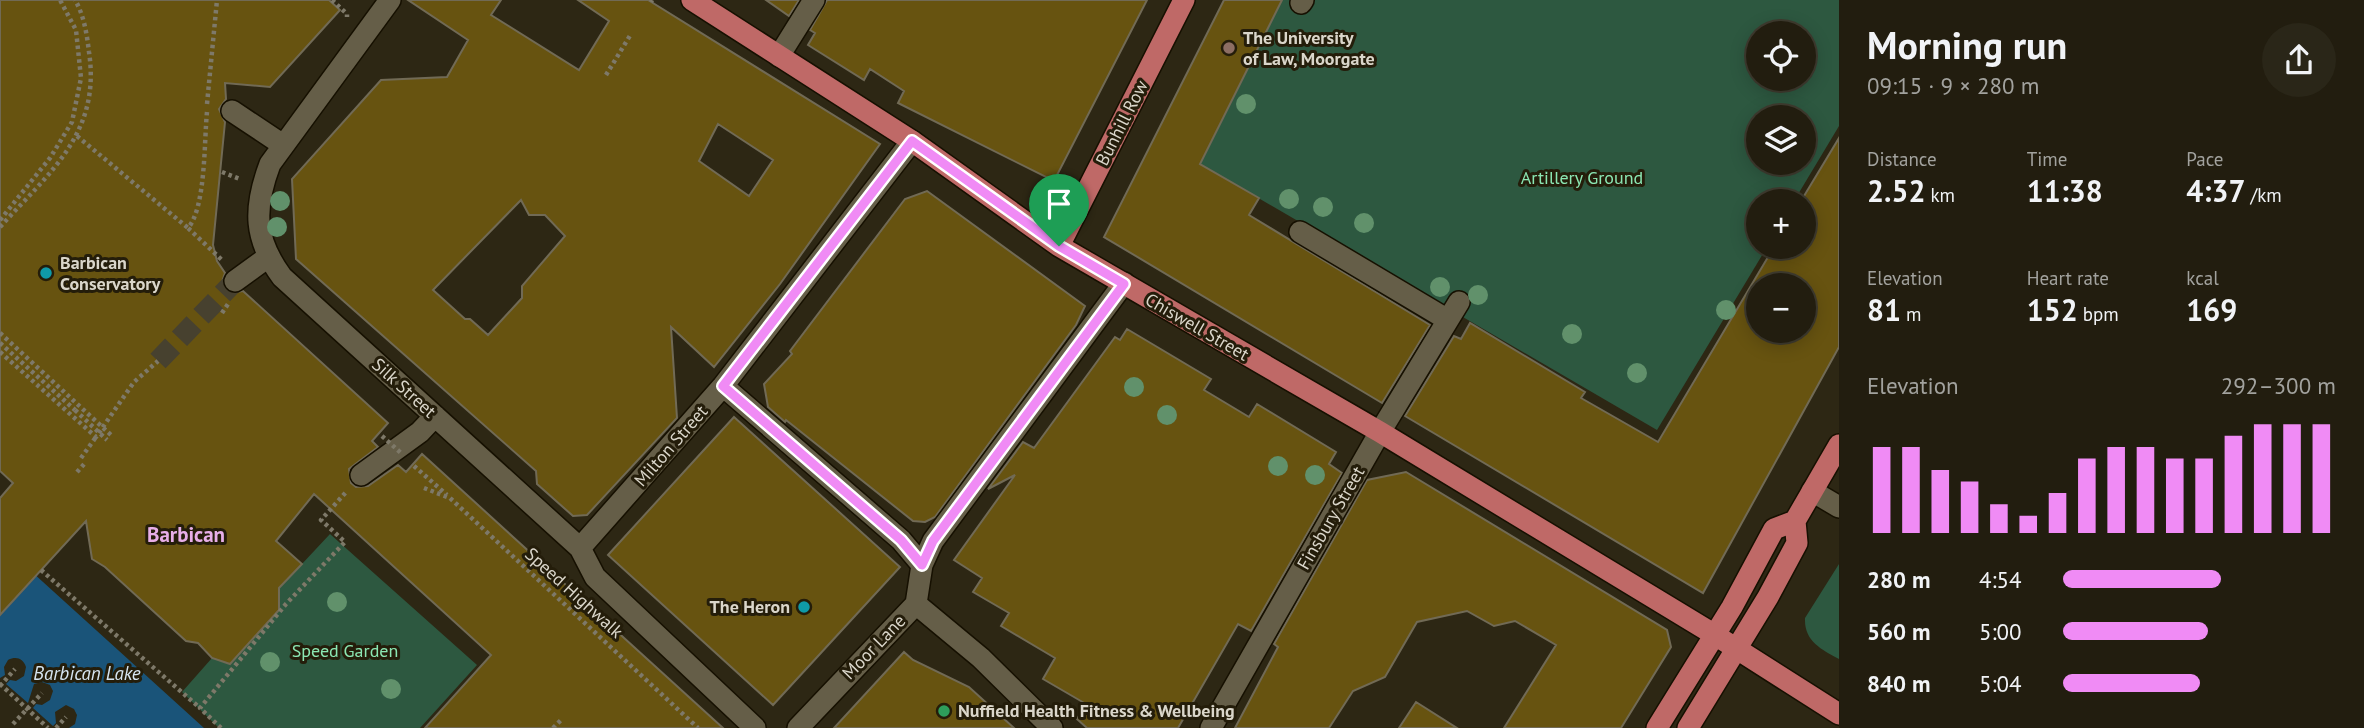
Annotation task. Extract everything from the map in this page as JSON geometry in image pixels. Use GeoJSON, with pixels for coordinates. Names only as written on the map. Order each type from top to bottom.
{"type":"FeatureCollection","features":[{"type":"Feature","properties":{"kind":"main road","name":"Chiswell Street"},"geometry":{"type":"LineString","coordinates":[[692,0],[912,141],[1059,246],[1380,432],[1738,649],[1839,714]]}},
{"type":"Feature","properties":{"kind":"main road","name":"Bunhill Row"},"geometry":{"type":"LineString","coordinates":[[1059,246],[1184,0]]}},
{"type":"Feature","properties":{"kind":"main road"},"geometry":{"type":"LineString","coordinates":[[1688,728],[1738,649],[1797,543],[1795,521],[1839,445]]}},
{"type":"Feature","properties":{"kind":"main road"},"geometry":{"type":"LineString","coordinates":[[1657,728],[1715,635],[1774,529],[1795,521]]}},
{"type":"Feature","properties":{"kind":"street","name":"Silk Street"},"geometry":{"type":"LineString","coordinates":[[390,0],[270,164],[261,187],[257,217],[268,257],[282,277],[580,548],[595,577],[755,728]]}},
{"type":"Feature","properties":{"kind":"street"},"geometry":{"type":"LineString","coordinates":[[779,57],[814,0]]}},
{"type":"Feature","properties":{"kind":"street"},"geometry":{"type":"LineString","coordinates":[[232,111],[283,145]]}},
{"type":"Feature","properties":{"kind":"street","name":"Milton Street"},"geometry":{"type":"LineString","coordinates":[[580,548],[723,386],[912,141]]}},
{"type":"Feature","properties":{"kind":"street","name":"Finsbury Street"},"geometry":{"type":"LineString","coordinates":[[1211,728],[1380,432],[1453,311],[1300,232]]}},
{"type":"Feature","properties":{"kind":"street"},"geometry":{"type":"LineString","coordinates":[[231,272],[268,257]]}},
{"type":"Feature","properties":{"kind":"street","name":"Moor Lane"},"geometry":{"type":"LineString","coordinates":[[798,728],[916,604],[922,565],[933,541],[1124,284]]}},
{"type":"Feature","properties":{"kind":"street"},"geometry":{"type":"LineString","coordinates":[[723,386],[901,540],[922,565]]}},
{"type":"Feature","properties":{"kind":"street"},"geometry":{"type":"LineString","coordinates":[[361,475],[420,432],[435,416]]}},
{"type":"Feature","properties":{"kind":"street"},"geometry":{"type":"LineString","coordinates":[[1817,483],[1839,507]]}},
{"type":"Feature","properties":{"kind":"street"},"geometry":{"type":"LineString","coordinates":[[916,604],[981,659],[1052,728]]}},
{"type":"Feature","properties":{"kind":"path"},"geometry":{"type":"LineString","coordinates":[[0,220],[50,158],[72,122],[81,78],[76,30],[60,0]]}},
{"type":"Feature","properties":{"kind":"path"},"geometry":{"type":"LineString","coordinates":[[0,227],[61,160],[78,136],[89,103],[92,71],[87,35],[80,7],[75,0]]}},
{"type":"Feature","properties":{"kind":"path"},"geometry":{"type":"LineString","coordinates":[[188,228],[194,221],[199,194],[217,0]]}},
{"type":"Feature","properties":{"kind":"path"},"geometry":{"type":"LineString","coordinates":[[332,0],[347,14]]}},
{"type":"Feature","properties":{"kind":"path"},"geometry":{"type":"LineString","coordinates":[[606,75],[631,34]]}},
{"type":"Feature","properties":{"kind":"path"},"geometry":{"type":"LineString","coordinates":[[78,136],[188,228],[231,272]]}},
{"type":"Feature","properties":{"kind":"path"},"geometry":{"type":"LineString","coordinates":[[222,172],[245,181]]}},
{"type":"Feature","properties":{"kind":"path"},"geometry":{"type":"LineString","coordinates":[[222,313],[229,302]]}},
{"type":"Feature","properties":{"kind":"path"},"geometry":{"type":"LineString","coordinates":[[0,332],[111,435]]}},
{"type":"Feature","properties":{"kind":"path"},"geometry":{"type":"LineString","coordinates":[[0,343],[107,440]]}},
{"type":"Feature","properties":{"kind":"path"},"geometry":{"type":"LineString","coordinates":[[0,352],[96,437]]}},
{"type":"Feature","properties":{"kind":"path"},"geometry":{"type":"LineString","coordinates":[[81,458],[134,382],[159,360]]}},
{"type":"Feature","properties":{"kind":"path"},"geometry":{"type":"LineString","coordinates":[[382,436],[401,453]]}},
{"type":"Feature","properties":{"kind":"path"},"geometry":{"type":"LineString","coordinates":[[77,472],[86,462]]}},
{"type":"Feature","properties":{"kind":"path"},"geometry":{"type":"LineString","coordinates":[[412,465],[450,498]]}},
{"type":"Feature","properties":{"kind":"path"},"geometry":{"type":"LineString","coordinates":[[200,708],[286,604],[345,542],[321,520],[361,475]]}},
{"type":"Feature","properties":{"kind":"path","name":"Speed Highwalk"},"geometry":{"type":"LineString","coordinates":[[424,488],[450,498],[699,727]]}},
{"type":"Feature","properties":{"kind":"path"},"geometry":{"type":"LineString","coordinates":[[41,569],[221,728]]}},
{"type":"Feature","properties":{"kind":"path"},"geometry":{"type":"LineString","coordinates":[[614,662],[621,654]]}},
{"type":"Feature","properties":{"kind":"path"},"geometry":{"type":"LineString","coordinates":[[15,669],[0,685],[48,728]]}},
{"type":"Feature","properties":{"kind":"path"},"geometry":{"type":"LineString","coordinates":[[13,724],[42,693]]}},
{"type":"Feature","properties":{"kind":"path"},"geometry":{"type":"LineString","coordinates":[[56,728],[66,717]]}},
{"type":"Feature","properties":{"kind":"path"},"geometry":{"type":"LineString","coordinates":[[553,728],[562,719]]}},
{"type":"Feature","properties":{"kind":"green space","name":"Artillery Ground"},"geometry":{"type":"Polygon","coordinates":[[[1282,0],[1839,0],[1839,126],[1816,164],[1816,105],[1746,105],[1746,175],[1810,175],[1801,189],[1746,189],[1746,259],[1760,259],[1751,273],[1746,273],[1746,282],[1657,430],[1200,164],[1282,0]]]}},
{"type":"Feature","properties":{"kind":"green space","name":"Speed Garden"},"geometry":{"type":"Polygon","coordinates":[[[330,534],[477,665],[420,728],[219,728],[182,692],[212,658],[230,663],[279,610],[279,603],[272,596],[330,534]]]}},
{"type":"Feature","properties":{"kind":"green space"},"geometry":{"type":"Polygon","coordinates":[[[1839,564],[1839,659],[1815,643],[1807,633],[1805,618],[1839,564]]]}},
{"type":"Feature","properties":{"kind":"water","name":"Barbican Lake"},"geometry":{"type":"Polygon","coordinates":[[[0,543],[204,728],[69,728],[75,724],[77,715],[74,709],[66,705],[55,712],[56,723],[53,726],[33,708],[36,704],[42,705],[50,700],[53,691],[50,685],[42,682],[34,684],[28,703],[6,684],[24,676],[26,667],[19,659],[8,660],[4,667],[5,675],[0,678],[0,543]]]}},
{"type":"Feature","properties":{"kind":"building"},"geometry":{"type":"Polygon","coordinates":[[[0,0],[329,0],[340,10],[270,87],[225,83],[226,99],[219,109],[225,122],[213,245],[217,261],[225,273],[222,282],[224,288],[230,293],[243,291],[388,423],[372,441],[378,447],[349,469],[351,483],[356,487],[368,486],[398,465],[406,472],[422,454],[723,728],[425,728],[491,655],[314,494],[276,541],[302,564],[279,588],[279,610],[230,664],[212,658],[198,643],[186,641],[105,567],[92,559],[86,521],[0,615],[0,498],[13,483],[0,471],[0,0]]]}},
{"type":"Feature","properties":{"kind":"building"},"geometry":{"type":"Polygon","coordinates":[[[408,0],[501,0],[491,15],[579,70],[609,21],[578,0],[648,0],[880,144],[780,284],[714,367],[671,327],[677,418],[587,515],[573,516],[537,484],[536,471],[296,259],[292,179],[381,80],[447,77],[468,40],[408,0]],[[718,124],[699,161],[749,196],[773,160],[718,124]],[[521,200],[433,290],[465,319],[470,319],[488,335],[522,298],[522,286],[565,236],[545,215],[529,215],[521,200]]]}},
{"type":"Feature","properties":{"kind":"building"},"geometry":{"type":"Polygon","coordinates":[[[766,0],[799,0],[789,16],[766,0]]]}},
{"type":"Feature","properties":{"kind":"building"},"geometry":{"type":"Polygon","coordinates":[[[827,0],[1147,0],[1054,181],[898,103],[904,91],[870,69],[864,80],[808,45],[815,33],[810,30],[827,0]]]}},
{"type":"Feature","properties":{"kind":"building"},"geometry":{"type":"Polygon","coordinates":[[[1224,0],[1282,0],[1200,164],[1259,198],[1249,215],[1430,325],[1382,403],[1104,237],[1224,0]]]}},
{"type":"Feature","properties":{"kind":"building"},"geometry":{"type":"Polygon","coordinates":[[[1839,138],[1839,347],[1703,593],[1405,416],[1454,336],[1461,339],[1470,323],[1585,392],[1581,398],[1658,442],[1746,294],[1746,343],[1816,343],[1816,273],[1759,273],[1767,259],[1816,259],[1816,189],[1808,189],[1839,138]]]}},
{"type":"Feature","properties":{"kind":"building"},"geometry":{"type":"Polygon","coordinates":[[[927,191],[1085,306],[1076,325],[935,517],[925,522],[913,521],[786,420],[785,422],[768,407],[764,384],[792,354],[790,351],[905,199],[927,191]]]}},
{"type":"Feature","properties":{"kind":"building"},"geometry":{"type":"Polygon","coordinates":[[[1127,329],[1211,379],[1204,390],[1249,417],[1257,404],[1336,452],[1329,464],[1342,473],[1251,631],[1238,624],[1178,728],[1087,728],[1077,719],[1086,704],[1043,679],[1055,658],[1001,626],[1009,613],[973,592],[982,578],[954,560],[1015,475],[988,489],[1023,442],[1034,448],[1115,337],[1120,340],[1127,329]]]}},
{"type":"Feature","properties":{"kind":"building"},"geometry":{"type":"Polygon","coordinates":[[[734,417],[900,567],[773,705],[608,555],[734,417]]]}},
{"type":"Feature","properties":{"kind":"building"},"geometry":{"type":"Polygon","coordinates":[[[1406,472],[1667,630],[1671,647],[1621,728],[1504,728],[1556,645],[1515,621],[1494,626],[1467,611],[1417,622],[1385,677],[1353,691],[1329,728],[1235,728],[1278,647],[1274,644],[1367,480],[1406,472]]]}},
{"type":"Feature","properties":{"kind":"building"},"geometry":{"type":"Polygon","coordinates":[[[904,652],[913,660],[969,687],[1014,728],[834,728],[904,652]]]}},
{"type":"Feature","properties":{"kind":"building"},"geometry":{"type":"Polygon","coordinates":[[[1416,702],[1457,728],[1399,728],[1416,702]]]}},
{"type":"Feature","properties":{"kind":"tunnel"},"geometry":{"type":"LineString","coordinates":[[158,361],[235,281]]}},
{"type":"Feature","properties":{"kind":"place","name":"The University of Law, Moorgate"},"geometry":{"type":"Point","coordinates":[1229,48]}},
{"type":"Feature","properties":{"kind":"place","name":"Barbican Conservatory"},"geometry":{"type":"Point","coordinates":[46,273]}},
{"type":"Feature","properties":{"kind":"place","name":"The Heron"},"geometry":{"type":"Point","coordinates":[804,607]}},
{"type":"Feature","properties":{"kind":"place","name":"Nuffield Health Fitness & Wellbeing"},"geometry":{"type":"Point","coordinates":[944,711]}},
{"type":"Feature","properties":{"kind":"district","name":"Barbican"},"geometry":{"type":"Point","coordinates":[186,535]}},
{"type":"Feature","properties":{"kind":"route"},"geometry":{"type":"LineString","coordinates":[[912,141],[1059,246],[1124,284],[933,541],[922,565],[901,540],[723,386],[912,141]]}}]}
